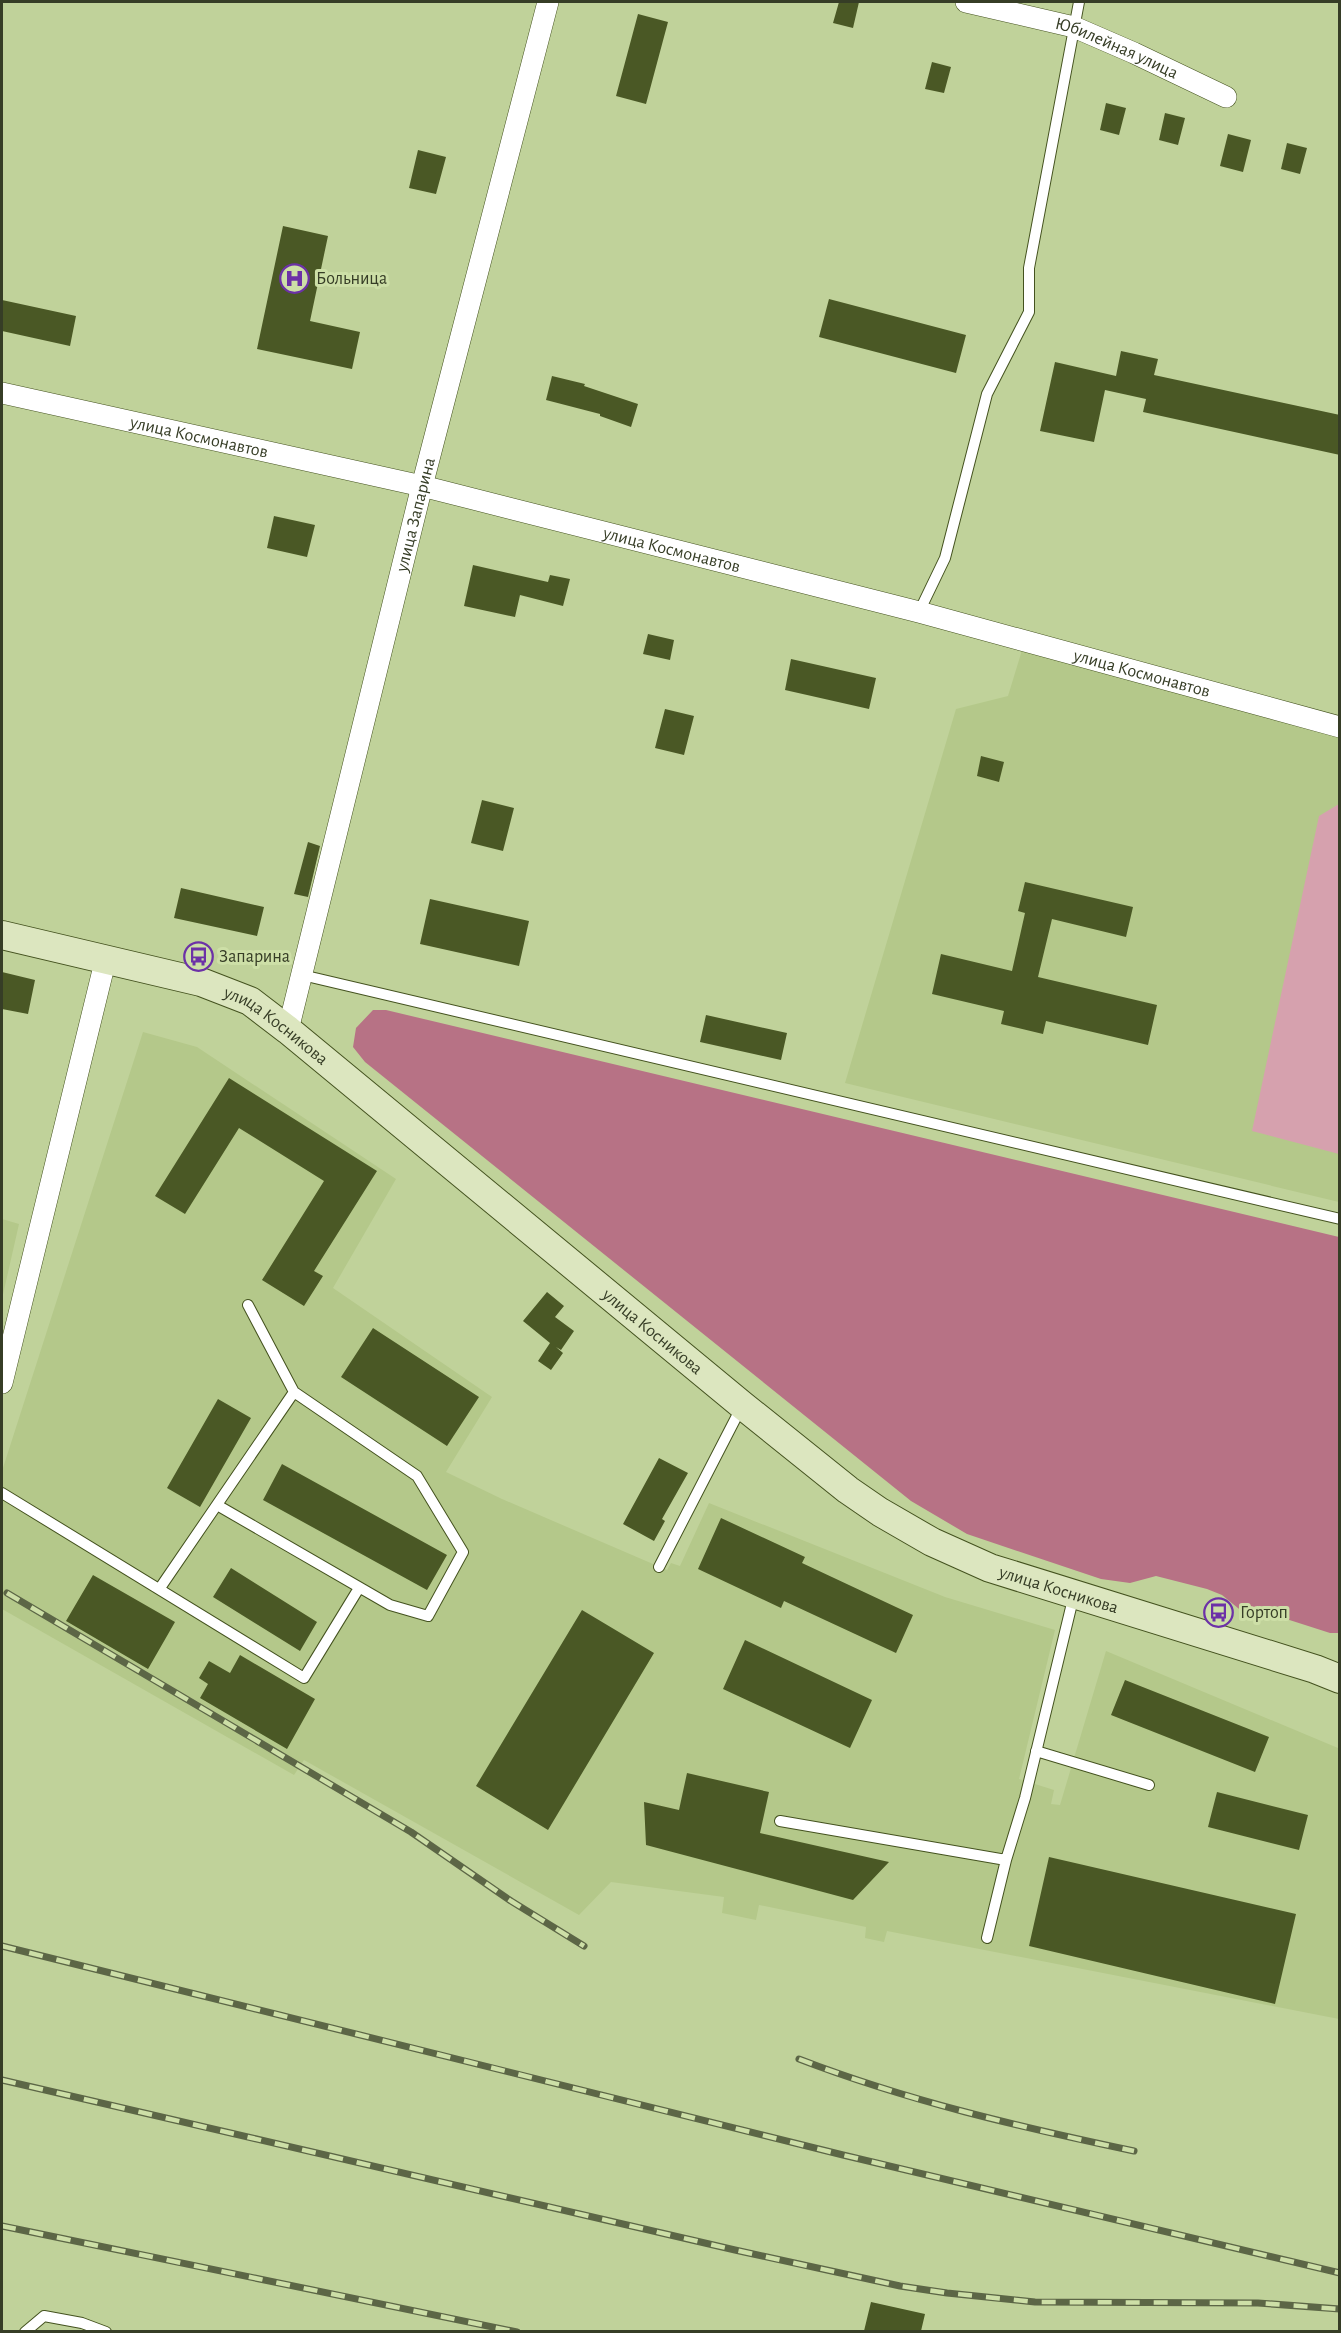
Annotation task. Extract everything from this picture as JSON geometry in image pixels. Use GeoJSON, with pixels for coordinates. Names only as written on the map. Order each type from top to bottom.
{"type":"FeatureCollection","features":[{"type":"Feature","properties":{"kind":"street","name":"улица Запарина"},"geometry":{"type":"LineString","coordinates":[[288,1030],[422,486],[548,2]]}},
{"type":"Feature","properties":{"kind":"street","name":"Юбилейная улица"},"geometry":{"type":"LineString","coordinates":[[966,2],[1074,27],[1134,52],[1226,98]]}},
{"type":"Feature","properties":{"kind":"street","name":"улица Космонавтов"},"geometry":{"type":"LineString","coordinates":[[2,393],[422,486],[919,612],[1340,727]]}},
{"type":"Feature","properties":{"kind":"street","name":"улица Косникова"},"geometry":{"type":"LineString","coordinates":[[2,935],[201,982],[250,1001],[742,1406],[848,1490],[932,1542],[990,1568],[1331,1670]]}},
{"type":"Feature","properties":{"kind":"street"},"geometry":{"type":"LineString","coordinates":[[2,1383],[106,958]]}},
{"type":"Feature","properties":{"kind":"street"},"geometry":{"type":"LineString","coordinates":[[1331,1670],[1340,1695]]}},
{"type":"Feature","properties":{"kind":"lane"},"geometry":{"type":"LineString","coordinates":[[919,612],[945,558],[987,394],[1029,312],[1029,268],[1079,2]]}},
{"type":"Feature","properties":{"kind":"lane"},"geometry":{"type":"LineString","coordinates":[[302,975],[1340,1219]]}},
{"type":"Feature","properties":{"kind":"lane"},"geometry":{"type":"LineString","coordinates":[[217,1504],[390,1605],[428,1616],[463,1552],[417,1476],[294,1392],[248,1305]]}},
{"type":"Feature","properties":{"kind":"lane"},"geometry":{"type":"LineString","coordinates":[[160,1588],[294,1392]]}},
{"type":"Feature","properties":{"kind":"lane"},"geometry":{"type":"LineString","coordinates":[[659,1567],[742,1406]]}},
{"type":"Feature","properties":{"kind":"lane"},"geometry":{"type":"LineString","coordinates":[[2,1493],[304,1678],[359,1588]]}},
{"type":"Feature","properties":{"kind":"lane"},"geometry":{"type":"LineString","coordinates":[[987,1938],[1005,1860],[1036,1751],[1075,1595]]}},
{"type":"Feature","properties":{"kind":"lane"},"geometry":{"type":"LineString","coordinates":[[1036,1751],[1149,1785]]}},
{"type":"Feature","properties":{"kind":"lane"},"geometry":{"type":"LineString","coordinates":[[780,1821],[1005,1860]]}},
{"type":"Feature","properties":{"kind":"lane"},"geometry":{"type":"LineString","coordinates":[[25,2331],[44,2316],[82,2323],[106,2331]]}},
{"type":"Feature","properties":{"kind":"shaded area"},"geometry":{"type":"Polygon","coordinates":[[[1023,647],[1339,736],[1339,1202],[845,1083],[956,709],[1008,696],[1023,647]]]}},
{"type":"Feature","properties":{"kind":"shaded area"},"geometry":{"type":"Polygon","coordinates":[[[1339,804],[1339,1154],[1252,1131],[1319,816],[1339,804]]]}},
{"type":"Feature","properties":{"kind":"shaded area"},"geometry":{"type":"Polygon","coordinates":[[[373,1010],[386,1010],[1339,1237],[1339,1633],[1330,1633],[1261,1611],[1253,1614],[1244,1613],[1222,1595],[1156,1576],[1130,1583],[1101,1579],[967,1534],[911,1501],[365,1062],[353,1047],[356,1028],[373,1010]]]}},
{"type":"Feature","properties":{"kind":"shaded area"},"geometry":{"type":"Polygon","coordinates":[[[143,1032],[197,1047],[396,1179],[333,1288],[492,1397],[446,1472],[502,1499],[667,1570],[671,1563],[680,1566],[709,1503],[945,1597],[1055,1630],[1019,1779],[1054,1790],[1051,1804],[1060,1805],[1106,1651],[1338,1748],[1340,1757],[1339,2019],[887,1931],[884,1942],[865,1938],[866,1927],[759,1905],[756,1920],[722,1913],[724,1897],[611,1882],[579,1915],[304,1760],[294,1775],[2,1609],[2,1471],[143,1032]]]}},
{"type":"Feature","properties":{"kind":"shaded area"},"geometry":{"type":"Polygon","coordinates":[[[2,1219],[19,1224],[2,1299],[2,1219]]]}},
{"type":"Feature","properties":{"kind":"building"},"geometry":{"type":"Polygon","coordinates":[[[839,2],[859,2],[853,28],[833,23],[839,2]]]}},
{"type":"Feature","properties":{"kind":"building"},"geometry":{"type":"Polygon","coordinates":[[[638,14],[668,22],[646,104],[616,96],[638,14]]]}},
{"type":"Feature","properties":{"kind":"building"},"geometry":{"type":"Polygon","coordinates":[[[932,62],[951,67],[944,93],[925,89],[932,62]]]}},
{"type":"Feature","properties":{"kind":"building"},"geometry":{"type":"Polygon","coordinates":[[[1106,103],[1126,108],[1119,135],[1100,130],[1106,103]]]}},
{"type":"Feature","properties":{"kind":"building"},"geometry":{"type":"Polygon","coordinates":[[[1165,113],[1185,118],[1178,145],[1159,140],[1165,113]]]}},
{"type":"Feature","properties":{"kind":"building"},"geometry":{"type":"Polygon","coordinates":[[[1228,134],[1251,140],[1243,172],[1220,166],[1228,134]]]}},
{"type":"Feature","properties":{"kind":"building"},"geometry":{"type":"Polygon","coordinates":[[[1287,143],[1307,148],[1300,174],[1281,169],[1287,143]]]}},
{"type":"Feature","properties":{"kind":"building"},"geometry":{"type":"Polygon","coordinates":[[[418,150],[446,157],[436,194],[409,188],[418,150]]]}},
{"type":"Feature","properties":{"kind":"building","name":"Больница"},"geometry":{"type":"Polygon","coordinates":[[[283,226],[328,236],[310,321],[360,332],[352,369],[257,349],[283,226]]]}},
{"type":"Feature","properties":{"kind":"building"},"geometry":{"type":"Polygon","coordinates":[[[829,299],[966,335],[956,373],[819,337],[829,299]]]}},
{"type":"Feature","properties":{"kind":"building"},"geometry":{"type":"Polygon","coordinates":[[[2,300],[76,316],[70,346],[2,331],[2,300]]]}},
{"type":"Feature","properties":{"kind":"building"},"geometry":{"type":"Polygon","coordinates":[[[1121,351],[1158,359],[1154,375],[1340,415],[1340,455],[1143,412],[1146,399],[1105,390],[1094,442],[1040,431],[1055,362],[1116,376],[1121,351]]]}},
{"type":"Feature","properties":{"kind":"building"},"geometry":{"type":"Polygon","coordinates":[[[552,376],[585,384],[584,386],[638,404],[631,427],[600,416],[600,414],[546,400],[552,376]]]}},
{"type":"Feature","properties":{"kind":"building"},"geometry":{"type":"Polygon","coordinates":[[[274,516],[315,525],[307,557],[267,548],[274,516]]]}},
{"type":"Feature","properties":{"kind":"building"},"geometry":{"type":"Polygon","coordinates":[[[473,565],[548,582],[550,575],[570,579],[563,606],[520,595],[515,617],[464,606],[473,565]]]}},
{"type":"Feature","properties":{"kind":"building"},"geometry":{"type":"Polygon","coordinates":[[[648,634],[674,640],[670,660],[643,654],[648,634]]]}},
{"type":"Feature","properties":{"kind":"building"},"geometry":{"type":"Polygon","coordinates":[[[791,659],[876,678],[869,709],[785,690],[791,659]]]}},
{"type":"Feature","properties":{"kind":"building"},"geometry":{"type":"Polygon","coordinates":[[[665,709],[694,716],[684,755],[655,748],[665,709]]]}},
{"type":"Feature","properties":{"kind":"building"},"geometry":{"type":"Polygon","coordinates":[[[981,756],[1004,762],[999,782],[977,776],[981,756]]]}},
{"type":"Feature","properties":{"kind":"building"},"geometry":{"type":"Polygon","coordinates":[[[482,800],[514,808],[503,851],[471,843],[482,800]]]}},
{"type":"Feature","properties":{"kind":"building"},"geometry":{"type":"Polygon","coordinates":[[[308,842],[320,846],[308,897],[294,894],[308,842]]]}},
{"type":"Feature","properties":{"kind":"building"},"geometry":{"type":"Polygon","coordinates":[[[1025,882],[1133,907],[1126,937],[1052,919],[1038,977],[1157,1005],[1148,1045],[1046,1021],[1043,1034],[1001,1024],[1004,1011],[932,994],[941,954],[1012,971],[1025,913],[1018,911],[1025,882]]]}},
{"type":"Feature","properties":{"kind":"building"},"geometry":{"type":"Polygon","coordinates":[[[181,888],[264,907],[257,936],[174,918],[181,888]]]}},
{"type":"Feature","properties":{"kind":"building"},"geometry":{"type":"Polygon","coordinates":[[[430,899],[529,921],[519,966],[420,944],[430,899]]]}},
{"type":"Feature","properties":{"kind":"building"},"geometry":{"type":"Polygon","coordinates":[[[2,972],[35,980],[28,1014],[2,1009],[2,972]]]}},
{"type":"Feature","properties":{"kind":"building"},"geometry":{"type":"Polygon","coordinates":[[[706,1015],[787,1033],[781,1060],[700,1042],[706,1015]]]}},
{"type":"Feature","properties":{"kind":"building"},"geometry":{"type":"Polygon","coordinates":[[[229,1078],[377,1171],[314,1271],[323,1276],[304,1306],[262,1280],[324,1181],[239,1128],[185,1214],[155,1196],[229,1078]]]}},
{"type":"Feature","properties":{"kind":"building"},"geometry":{"type":"Polygon","coordinates":[[[547,1292],[564,1306],[555,1317],[574,1331],[561,1350],[556,1347],[563,1353],[551,1370],[538,1361],[550,1343],[523,1321],[547,1292]]]}},
{"type":"Feature","properties":{"kind":"building"},"geometry":{"type":"Polygon","coordinates":[[[373,1328],[479,1397],[447,1446],[341,1377],[373,1328]]]}},
{"type":"Feature","properties":{"kind":"building"},"geometry":{"type":"Polygon","coordinates":[[[218,1399],[251,1418],[200,1507],[167,1488],[218,1399]]]}},
{"type":"Feature","properties":{"kind":"building"},"geometry":{"type":"Polygon","coordinates":[[[659,1458],[688,1473],[662,1519],[665,1521],[654,1541],[623,1524],[659,1458]]]}},
{"type":"Feature","properties":{"kind":"building"},"geometry":{"type":"Polygon","coordinates":[[[282,1464],[447,1555],[427,1590],[263,1500],[282,1464]]]}},
{"type":"Feature","properties":{"kind":"building"},"geometry":{"type":"Polygon","coordinates":[[[721,1518],[805,1557],[802,1563],[913,1615],[896,1653],[784,1601],[781,1608],[698,1569],[721,1518]]]}},
{"type":"Feature","properties":{"kind":"building"},"geometry":{"type":"Polygon","coordinates":[[[231,1568],[317,1622],[300,1651],[213,1597],[231,1568]]]}},
{"type":"Feature","properties":{"kind":"building"},"geometry":{"type":"Polygon","coordinates":[[[93,1575],[175,1622],[148,1669],[66,1621],[93,1575]]]}},
{"type":"Feature","properties":{"kind":"building"},"geometry":{"type":"Polygon","coordinates":[[[582,1610],[654,1653],[548,1830],[476,1786],[582,1610]]]}},
{"type":"Feature","properties":{"kind":"building"},"geometry":{"type":"Polygon","coordinates":[[[745,1640],[872,1700],[850,1748],[723,1689],[745,1640]]]}},
{"type":"Feature","properties":{"kind":"building"},"geometry":{"type":"Polygon","coordinates":[[[240,1655],[315,1699],[287,1749],[200,1698],[208,1684],[199,1678],[209,1661],[230,1673],[240,1655]]]}},
{"type":"Feature","properties":{"kind":"building"},"geometry":{"type":"Polygon","coordinates":[[[1125,1680],[1269,1737],[1255,1772],[1111,1715],[1125,1680]]]}},
{"type":"Feature","properties":{"kind":"building"},"geometry":{"type":"Polygon","coordinates":[[[687,1773],[769,1792],[760,1833],[889,1862],[853,1900],[646,1845],[644,1802],[679,1810],[687,1773]]]}},
{"type":"Feature","properties":{"kind":"building"},"geometry":{"type":"Polygon","coordinates":[[[1217,1792],[1308,1815],[1299,1850],[1208,1827],[1217,1792]]]}},
{"type":"Feature","properties":{"kind":"building"},"geometry":{"type":"Polygon","coordinates":[[[1049,1857],[1296,1914],[1275,2004],[1029,1946],[1049,1857]]]}},
{"type":"Feature","properties":{"kind":"building"},"geometry":{"type":"Polygon","coordinates":[[[871,2302],[925,2314],[921,2331],[864,2331],[871,2302]]]}},
{"type":"Feature","properties":{"kind":"railway"},"geometry":{"type":"LineString","coordinates":[[7,1593],[411,1832],[511,1901],[584,1946]]}},
{"type":"Feature","properties":{"kind":"railway"},"geometry":{"type":"LineString","coordinates":[[2,1946],[843,2155],[1340,2273]]}},
{"type":"Feature","properties":{"kind":"railway"},"geometry":{"type":"LineString","coordinates":[[799,2059],[881,2088],[965,2112],[1134,2151]]}},
{"type":"Feature","properties":{"kind":"railway"},"geometry":{"type":"LineString","coordinates":[[2,2080],[735,2250],[900,2286],[1035,2302],[1258,2303],[1340,2309]]}},
{"type":"Feature","properties":{"kind":"railway"},"geometry":{"type":"LineString","coordinates":[[2,2226],[517,2332]]}},
{"type":"Feature","properties":{"kind":"place","name":"Больница"},"geometry":{"type":"Point","coordinates":[295,278]}},
{"type":"Feature","properties":{"kind":"place","name":"Запарина"},"geometry":{"type":"Point","coordinates":[198,956]}},
{"type":"Feature","properties":{"kind":"place","name":"Гортоп"},"geometry":{"type":"Point","coordinates":[1219,1612]}}]}
